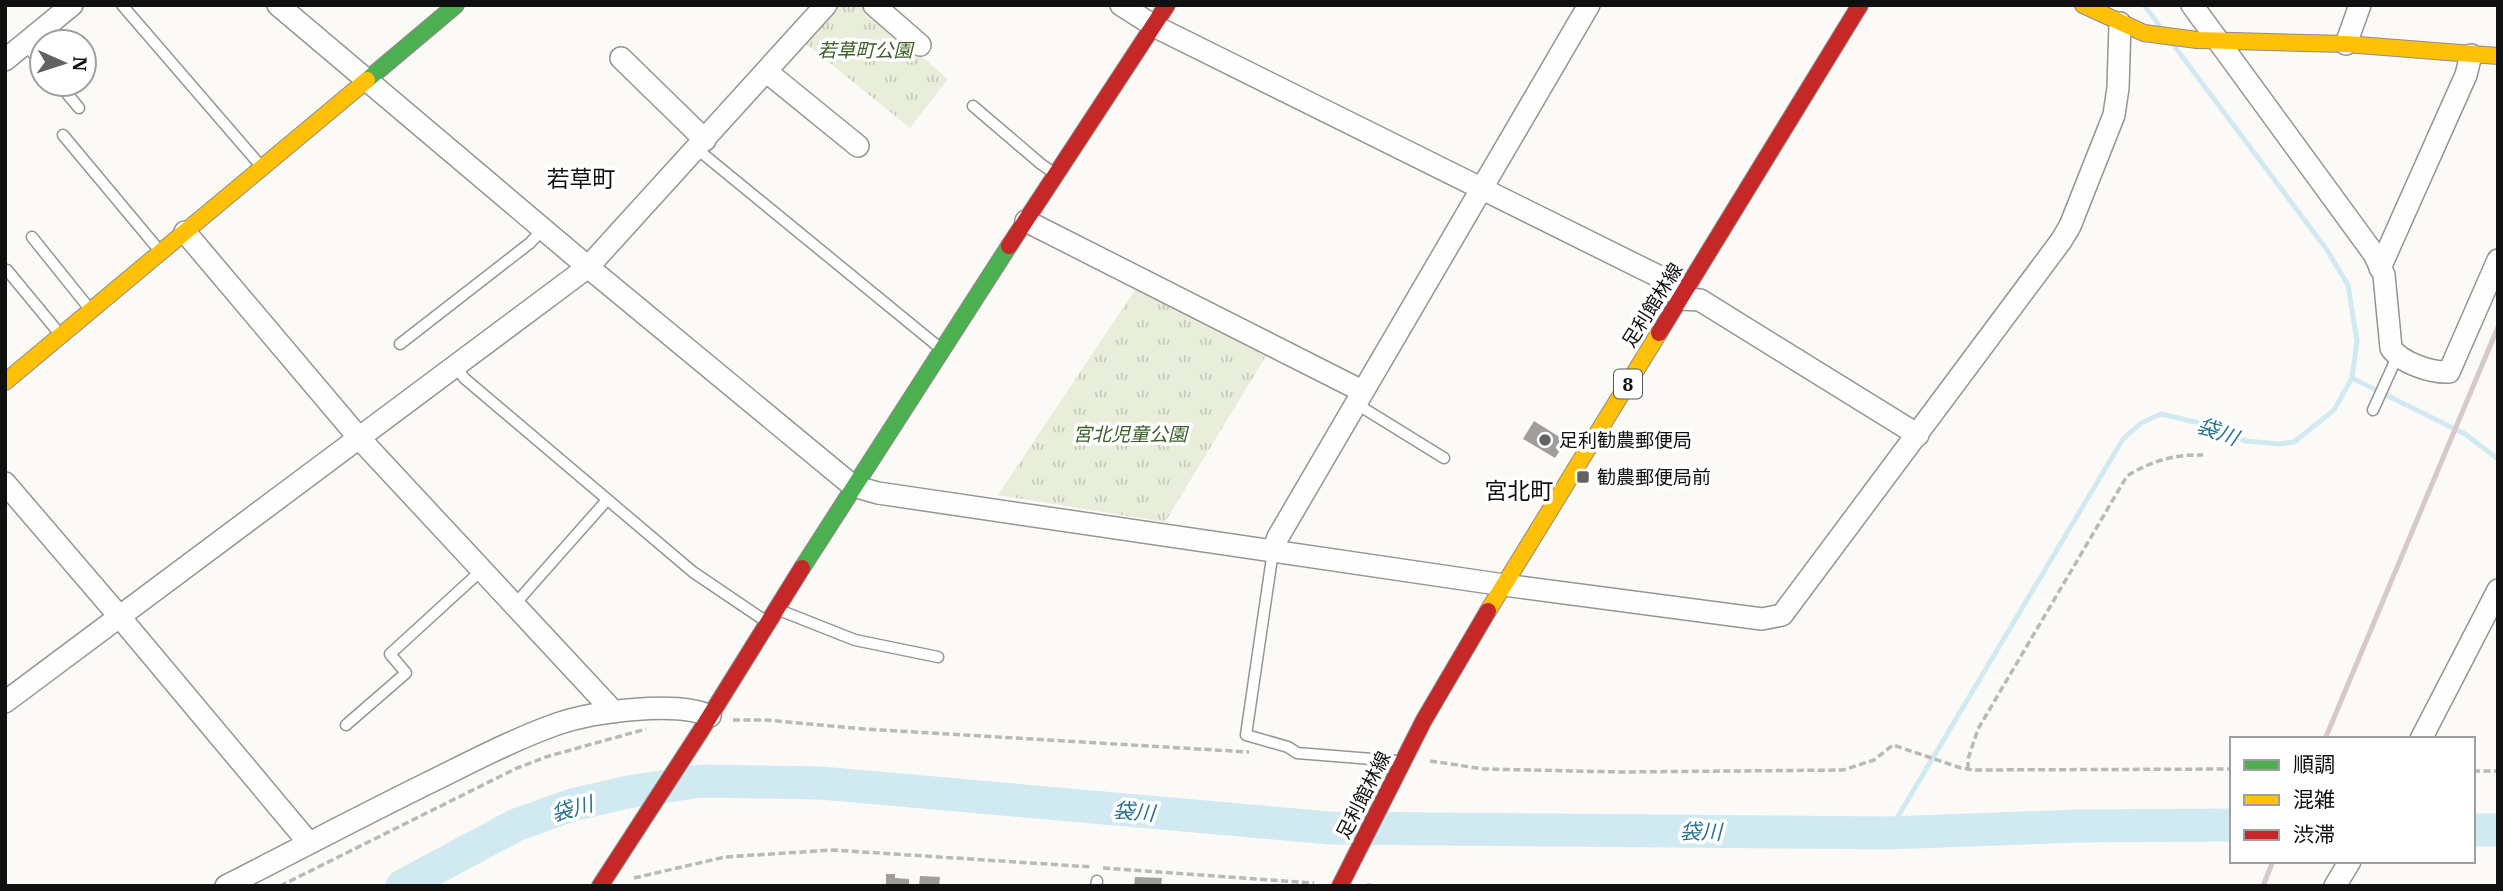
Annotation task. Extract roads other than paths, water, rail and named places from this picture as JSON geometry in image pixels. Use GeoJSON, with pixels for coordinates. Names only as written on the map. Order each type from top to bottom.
{"type":"FeatureCollection","features":[{"type":"Feature","properties":{"kind":"street"},"geometry":{"type":"LineString","coordinates":[[5,60],[72,5]]}},
{"type":"Feature","properties":{"kind":"street"},"geometry":{"type":"LineString","coordinates":[[278,5],[853,486],[878,493],[1762,620],[1782,615],[1918,435],[2070,226],[2115,115],[2120,23]]}},
{"type":"Feature","properties":{"kind":"street"},"geometry":{"type":"LineString","coordinates":[[5,382],[456,5]]}},
{"type":"Feature","properties":{"kind":"street"},"geometry":{"type":"LineString","coordinates":[[5,702],[588,267],[826,5]]}},
{"type":"Feature","properties":{"kind":"street"},"geometry":{"type":"LineString","coordinates":[[874,5],[920,45]]}},
{"type":"Feature","properties":{"kind":"street"},"geometry":{"type":"LineString","coordinates":[[1121,5],[1154,26],[1668,281],[1680,299],[1700,300],[1918,435]]}},
{"type":"Feature","properties":{"kind":"street"},"geometry":{"type":"LineString","coordinates":[[603,881],[711,723],[767,623],[853,486],[1167,5]]}},
{"type":"Feature","properties":{"kind":"street","name":"足利館林線"},"geometry":{"type":"LineString","coordinates":[[1344,880],[1424,720],[1860,5]]}},
{"type":"Feature","properties":{"kind":"street"},"geometry":{"type":"LineString","coordinates":[[2082,5],[2144,33],[2207,40],[2346,44],[2498,56]]}},
{"type":"Feature","properties":{"kind":"street"},"geometry":{"type":"LineString","coordinates":[[2192,5],[2207,40],[2374,254],[2384,275],[2391,348],[2395,363],[2440,373],[2449,372],[2498,260]]}},
{"type":"Feature","properties":{"kind":"street"},"geometry":{"type":"LineString","coordinates":[[2346,44],[2360,5]]}},
{"type":"Feature","properties":{"kind":"street"},"geometry":{"type":"LineString","coordinates":[[1273,551],[1278,537],[1358,397],[1588,6]]}},
{"type":"Feature","properties":{"kind":"street"},"geometry":{"type":"LineString","coordinates":[[2380,268],[2466,75],[2471,54]]}},
{"type":"Feature","properties":{"kind":"street"},"geometry":{"type":"LineString","coordinates":[[621,58],[701,144]]}},
{"type":"Feature","properties":{"kind":"street"},"geometry":{"type":"LineString","coordinates":[[767,72],[858,146]]}},
{"type":"Feature","properties":{"kind":"street"},"geometry":{"type":"LineString","coordinates":[[1026,220],[1358,397]]}},
{"type":"Feature","properties":{"kind":"street"},"geometry":{"type":"LineString","coordinates":[[185,232],[360,439],[614,712]]}},
{"type":"Feature","properties":{"kind":"street"},"geometry":{"type":"LineString","coordinates":[[5,483],[120,615],[309,843]]}},
{"type":"Feature","properties":{"kind":"street"},"geometry":{"type":"LineString","coordinates":[[2421,737],[2498,590]]}},
{"type":"Feature","properties":{"kind":"street"},"geometry":{"type":"LineString","coordinates":[[226,886],[501,747],[559,723],[614,712],[688,709],[698,710],[711,723]]}},
{"type":"Feature","properties":{"kind":"street"},"geometry":{"type":"LineString","coordinates":[[2336,885],[2349,863]]}},
{"type":"Feature","properties":{"kind":"lane"},"geometry":{"type":"LineString","coordinates":[[122,5],[261,167]]}},
{"type":"Feature","properties":{"kind":"lane"},"geometry":{"type":"LineString","coordinates":[[25,44],[28,48]]}},
{"type":"Feature","properties":{"kind":"lane"},"geometry":{"type":"LineString","coordinates":[[71,98],[79,108]]}},
{"type":"Feature","properties":{"kind":"lane"},"geometry":{"type":"LineString","coordinates":[[973,106],[1041,164],[1057,174]]}},
{"type":"Feature","properties":{"kind":"lane"},"geometry":{"type":"LineString","coordinates":[[63,135],[160,252]]}},
{"type":"Feature","properties":{"kind":"lane"},"geometry":{"type":"LineString","coordinates":[[701,144],[942,350]]}},
{"type":"Feature","properties":{"kind":"lane"},"geometry":{"type":"LineString","coordinates":[[400,344],[530,243],[544,228]]}},
{"type":"Feature","properties":{"kind":"lane"},"geometry":{"type":"LineString","coordinates":[[32,237],[91,310]]}},
{"type":"Feature","properties":{"kind":"lane"},"geometry":{"type":"LineString","coordinates":[[7,270],[61,335]]}},
{"type":"Feature","properties":{"kind":"lane"},"geometry":{"type":"LineString","coordinates":[[2372,410],[2395,363]]}},
{"type":"Feature","properties":{"kind":"lane"},"geometry":{"type":"LineString","coordinates":[[456,366],[464,378],[694,572],[767,623]]}},
{"type":"Feature","properties":{"kind":"lane"},"geometry":{"type":"LineString","coordinates":[[1358,397],[1444,458]]}},
{"type":"Feature","properties":{"kind":"lane"},"geometry":{"type":"LineString","coordinates":[[516,604],[607,500]]}},
{"type":"Feature","properties":{"kind":"lane"},"geometry":{"type":"LineString","coordinates":[[1273,551],[1246,735],[1288,747],[1297,753],[1404,760]]}},
{"type":"Feature","properties":{"kind":"lane"},"geometry":{"type":"LineString","coordinates":[[346,725],[406,673],[390,654],[483,569]]}},
{"type":"Feature","properties":{"kind":"lane"},"geometry":{"type":"LineString","coordinates":[[776,608],[855,640],[938,657]]}},
{"type":"Feature","properties":{"kind":"waterway","name":"袋川"},"geometry":{"type":"LineString","coordinates":[[2144,5],[2159,25]]}},
{"type":"Feature","properties":{"kind":"waterway","name":"袋川"},"geometry":{"type":"LineString","coordinates":[[1888,833],[2123,439],[2141,423],[2161,414],[2208,425],[2245,441],[2279,444],[2294,442],[2334,410],[2352,378],[2357,341],[2348,285],[2327,250],[2175,47]]}},
{"type":"Feature","properties":{"kind":"waterway"},"geometry":{"type":"LineString","coordinates":[[2352,378],[2465,434],[2498,459]]}},
{"type":"Feature","properties":{"kind":"waterway","name":"袋川"},"geometry":{"type":"LineString","coordinates":[[402,886],[516,825],[572,805],[628,792],[701,781],[821,783],[1330,828],[1888,833],[2078,826],[2230,825]]}},
{"type":"Feature","properties":{"kind":"waterway","name":"袋川"},"geometry":{"type":"LineString","coordinates":[[2475,830],[2498,830]]}},
{"type":"Feature","properties":{"kind":"railway"},"geometry":{"type":"LineString","coordinates":[[2326,737],[2498,327]]}},
{"type":"Feature","properties":{"kind":"railway"},"geometry":{"type":"LineString","coordinates":[[2263,886],[2272,863]]}},
{"type":"Feature","properties":{"kind":"place","name":"足利勧農郵便局"},"geometry":{"type":"Point","coordinates":[1545,440]}},
{"type":"Feature","properties":{"kind":"place","name":"勧農郵便局前"},"geometry":{"type":"Point","coordinates":[1583,477]}},
{"type":"Feature","properties":{"kind":"district","name":"若草町"},"geometry":{"type":"Point","coordinates":[581,178]}},
{"type":"Feature","properties":{"kind":"district","name":"宮北町"},"geometry":{"type":"Point","coordinates":[1519,490]}},
{"type":"Feature","properties":{"kind":"park label","name":"若草町公園"},"geometry":{"type":"Point","coordinates":[865,50]}},
{"type":"Feature","properties":{"kind":"park label","name":"宮北児童公園"},"geometry":{"type":"Point","coordinates":[1130,434]}}]}
